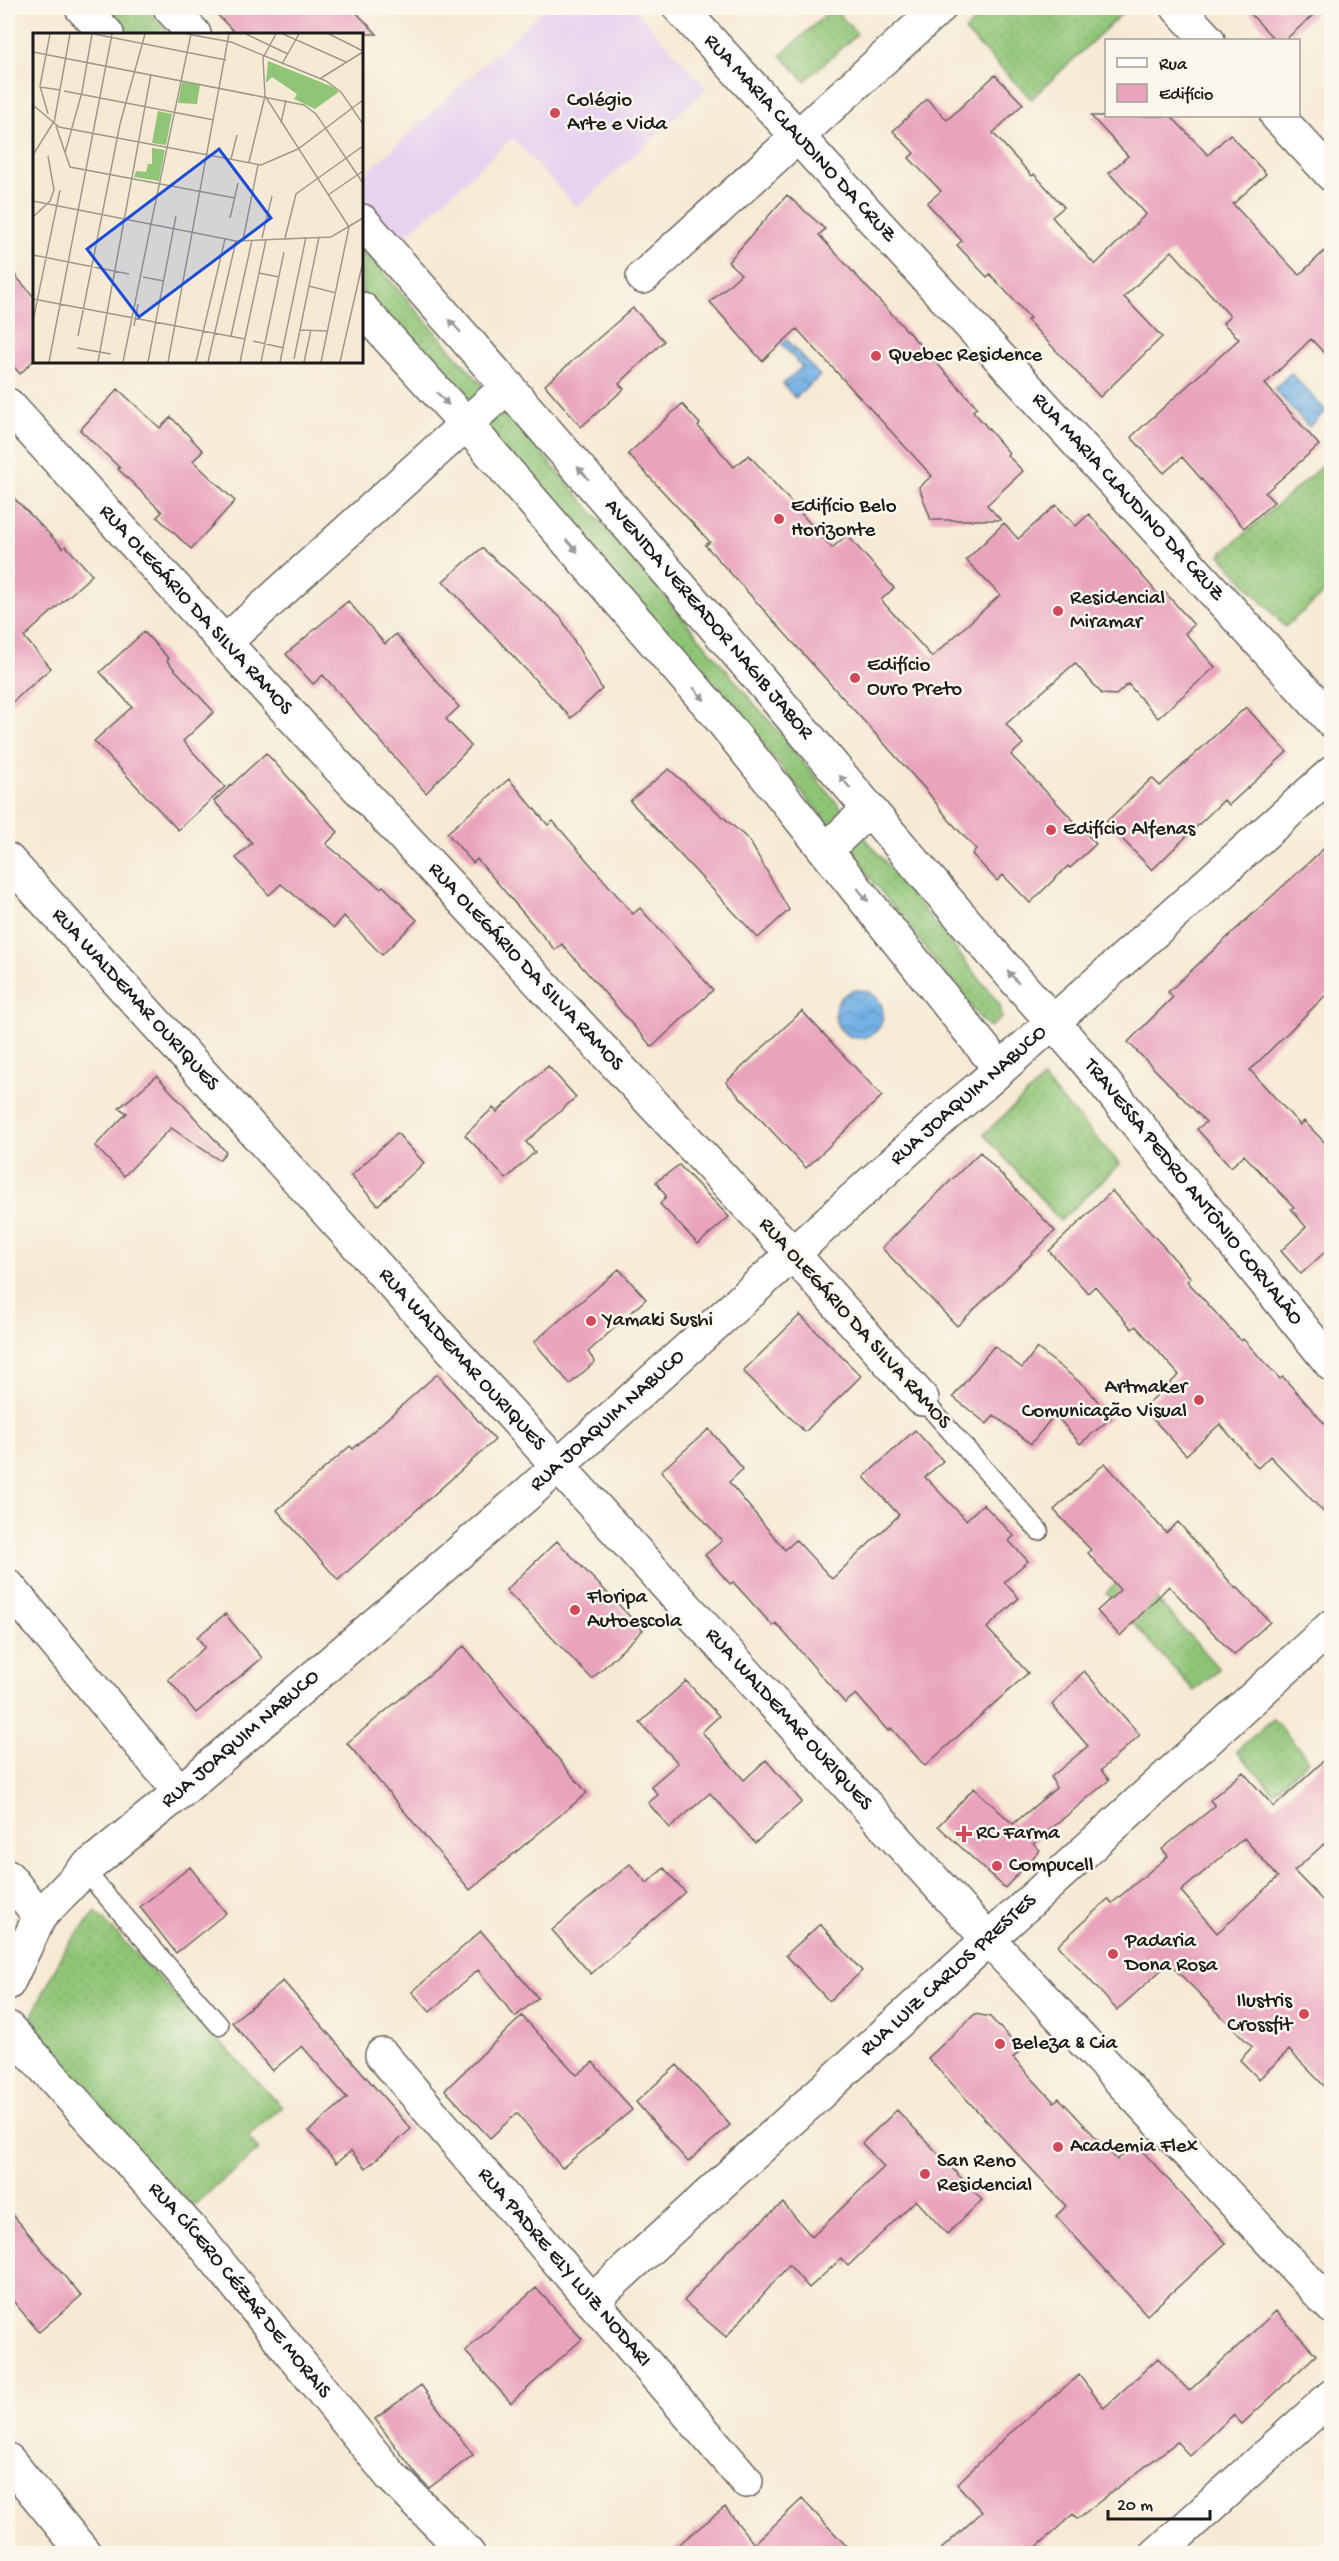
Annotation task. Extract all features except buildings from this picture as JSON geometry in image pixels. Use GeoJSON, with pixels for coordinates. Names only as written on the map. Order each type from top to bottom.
{"type":"FeatureCollection","features":[{"type":"Feature","properties":{"kind":"street"},"geometry":{"type":"LineString","coordinates":[[82,8],[106,33]]}},
{"type":"Feature","properties":{"kind":"street"},"geometry":{"type":"LineString","coordinates":[[170,8],[193,33]]}},
{"type":"Feature","properties":{"kind":"street","name":"RUA MARIA CLAUDINO DA CRUZ"},"geometry":{"type":"LineString","coordinates":[[680,8],[1332,721]]}},
{"type":"Feature","properties":{"kind":"street"},"geometry":{"type":"LineString","coordinates":[[643,277],[939,8]]}},
{"type":"Feature","properties":{"kind":"street"},"geometry":{"type":"LineString","coordinates":[[1178,8],[1207,39]]}},
{"type":"Feature","properties":{"kind":"street"},"geometry":{"type":"LineString","coordinates":[[1278,117],[1332,175]]}},
{"type":"Feature","properties":{"kind":"street","name":"AVENIDA VEREADOR NAGIB JABOR"},"geometry":{"type":"LineString","coordinates":[[363,222],[508,386],[764,684],[868,810],[1052,1021]]}},
{"type":"Feature","properties":{"kind":"street"},"geometry":{"type":"LineString","coordinates":[[363,310],[466,424],[716,713],[1000,1069]]}},
{"type":"Feature","properties":{"kind":"street"},"geometry":{"type":"LineString","coordinates":[[224,643],[508,386]]}},
{"type":"Feature","properties":{"kind":"street","name":"RUA OLEGÁRIO DA SILVA RAMOS"},"geometry":{"type":"LineString","coordinates":[[8,405],[224,643],[794,1255],[922,1399]]}},
{"type":"Feature","properties":{"kind":"street","name":"RUA JOAQUIM NABUCO"},"geometry":{"type":"LineString","coordinates":[[8,1983],[40,1916],[84,1870],[180,1792],[557,1466],[794,1255],[945,1116],[1332,773]]}},
{"type":"Feature","properties":{"kind":"street"},"geometry":{"type":"LineString","coordinates":[[826,849],[868,810]]}},
{"type":"Feature","properties":{"kind":"street","name":"RUA WALDEMAR OURIQUES"},"geometry":{"type":"LineString","coordinates":[[8,860],[988,1939],[1332,2307]]}},
{"type":"Feature","properties":{"kind":"street","name":"TRAVESSA PEDRO ANTÔNIO CORVALÃO"},"geometry":{"type":"LineString","coordinates":[[1052,1021],[1332,1365]]}},
{"type":"Feature","properties":{"kind":"street"},"geometry":{"type":"LineString","coordinates":[[8,1586],[180,1792]]}},
{"type":"Feature","properties":{"kind":"street","name":"RUA LUIZ CARLOS PRESTES"},"geometry":{"type":"LineString","coordinates":[[592,2301],[1332,1626]]}},
{"type":"Feature","properties":{"kind":"street"},"geometry":{"type":"LineString","coordinates":[[8,1877],[40,1916]]}},
{"type":"Feature","properties":{"kind":"street","name":"RUA CÍCERO CÉZAR DE MORAIS"},"geometry":{"type":"LineString","coordinates":[[8,2028],[196,2235],[391,2476],[468,2553]]}},
{"type":"Feature","properties":{"kind":"street","name":"RUA PADRE ELY LUIZ NODARI"},"geometry":{"type":"LineString","coordinates":[[382,2055],[746,2481]]}},
{"type":"Feature","properties":{"kind":"street"},"geometry":{"type":"LineString","coordinates":[[1157,2553],[1332,2396]]}},
{"type":"Feature","properties":{"kind":"street"},"geometry":{"type":"LineString","coordinates":[[8,2460],[85,2553]]}},
{"type":"Feature","properties":{"kind":"lane","name":"RUA OLEGÁRIO DA SILVA RAMOS"},"geometry":{"type":"LineString","coordinates":[[922,1399],[1039,1531]]}},
{"type":"Feature","properties":{"kind":"lane"},"geometry":{"type":"LineString","coordinates":[[84,1870],[219,2025]]}},
{"type":"Feature","properties":{"kind":"shaded area","name":"Colégio Arte e Vida"},"geometry":{"type":"Polygon","coordinates":[[[545,8],[633,8],[707,88],[577,208],[512,138],[401,240],[363,199],[363,176],[545,8]]]}},
{"type":"Feature","properties":{"kind":"green space"},"geometry":{"type":"Polygon","coordinates":[[[104,8],[145,8],[169,33],[127,33],[104,8]]]}},
{"type":"Feature","properties":{"kind":"green space"},"geometry":{"type":"Polygon","coordinates":[[[833,8],[857,34],[805,81],[781,55],[833,8]]]}},
{"type":"Feature","properties":{"kind":"green space"},"geometry":{"type":"Polygon","coordinates":[[[989,8],[1128,8],[1031,99],[965,31],[989,8]]]}},
{"type":"Feature","properties":{"kind":"green space"},"geometry":{"type":"Polygon","coordinates":[[[363,250],[687,622],[1000,1005],[1002,1018],[990,1027],[982,1021],[840,839],[736,713],[363,296],[363,250]]]}},
{"type":"Feature","properties":{"kind":"green space"},"geometry":{"type":"Polygon","coordinates":[[[1331,458],[1331,587],[1285,627],[1220,555],[1331,458]]]}},
{"type":"Feature","properties":{"kind":"green space"},"geometry":{"type":"Polygon","coordinates":[[[1043,1079],[1120,1164],[1060,1221],[984,1134],[1043,1079]]]}},
{"type":"Feature","properties":{"kind":"green space"},"geometry":{"type":"Polygon","coordinates":[[[1131,1570],[1219,1669],[1194,1691],[1106,1593],[1131,1570]]]}},
{"type":"Feature","properties":{"kind":"green space"},"geometry":{"type":"Polygon","coordinates":[[[1273,1719],[1309,1760],[1274,1792],[1236,1751],[1273,1719]]]}},
{"type":"Feature","properties":{"kind":"green space"},"geometry":{"type":"Polygon","coordinates":[[[96,1912],[282,2107],[248,2136],[259,2150],[189,2209],[22,2035],[67,1946],[96,1912]]]}},
{"type":"Feature","properties":{"kind":"water"},"geometry":{"type":"Polygon","coordinates":[[[768,319],[820,376],[795,398],[783,384],[802,367],[763,324],[768,319]]]}},
{"type":"Feature","properties":{"kind":"water"},"geometry":{"type":"Polygon","coordinates":[[[1291,373],[1326,411],[1309,427],[1274,389],[1291,373]]]}},
{"type":"Feature","properties":{"kind":"water"},"geometry":{"type":"Polygon","coordinates":[[[854,990],[864,990],[876,997],[883,1009],[883,1019],[876,1031],[864,1038],[854,1038],[839,1027],[835,1019],[835,1009],[846,994],[854,990]]]}},
{"type":"Feature","properties":{"kind":"place","name":"Colégio Arte e Vida"},"geometry":{"type":"Point","coordinates":[555,113]}},
{"type":"Feature","properties":{"kind":"place","name":"Quebec Residence"},"geometry":{"type":"Point","coordinates":[876,356]}},
{"type":"Feature","properties":{"kind":"place","name":"Edifício Belo Horizonte"},"geometry":{"type":"Point","coordinates":[779,519]}},
{"type":"Feature","properties":{"kind":"place","name":"Residencial Miramar"},"geometry":{"type":"Point","coordinates":[1058,611]}},
{"type":"Feature","properties":{"kind":"place","name":"Edifício Ouro Preto"},"geometry":{"type":"Point","coordinates":[855,678]}},
{"type":"Feature","properties":{"kind":"place","name":"Edifício Alfenas"},"geometry":{"type":"Point","coordinates":[1051,830]}},
{"type":"Feature","properties":{"kind":"place","name":"Yamaki Sushi"},"geometry":{"type":"Point","coordinates":[591,1321]}},
{"type":"Feature","properties":{"kind":"place","name":"Artmaker Comunicação Visual"},"geometry":{"type":"Point","coordinates":[1199,1400]}},
{"type":"Feature","properties":{"kind":"place","name":"Floripa Autoescola"},"geometry":{"type":"Point","coordinates":[575,1610]}},
{"type":"Feature","properties":{"kind":"place","name":"RC Farma"},"geometry":{"type":"Point","coordinates":[964,1834]}},
{"type":"Feature","properties":{"kind":"place","name":"Compucell"},"geometry":{"type":"Point","coordinates":[997,1866]}},
{"type":"Feature","properties":{"kind":"place","name":"Padaria Dona Rosa"},"geometry":{"type":"Point","coordinates":[1113,1954]}},
{"type":"Feature","properties":{"kind":"place","name":"Ilustris Crossfit"},"geometry":{"type":"Point","coordinates":[1304,2014]}},
{"type":"Feature","properties":{"kind":"place","name":"Beleza & Cia"},"geometry":{"type":"Point","coordinates":[1000,2044]}},
{"type":"Feature","properties":{"kind":"place","name":"Academia Flex"},"geometry":{"type":"Point","coordinates":[1058,2147]}},
{"type":"Feature","properties":{"kind":"place","name":"San Reno Residencial"},"geometry":{"type":"Point","coordinates":[925,2174]}}]}
